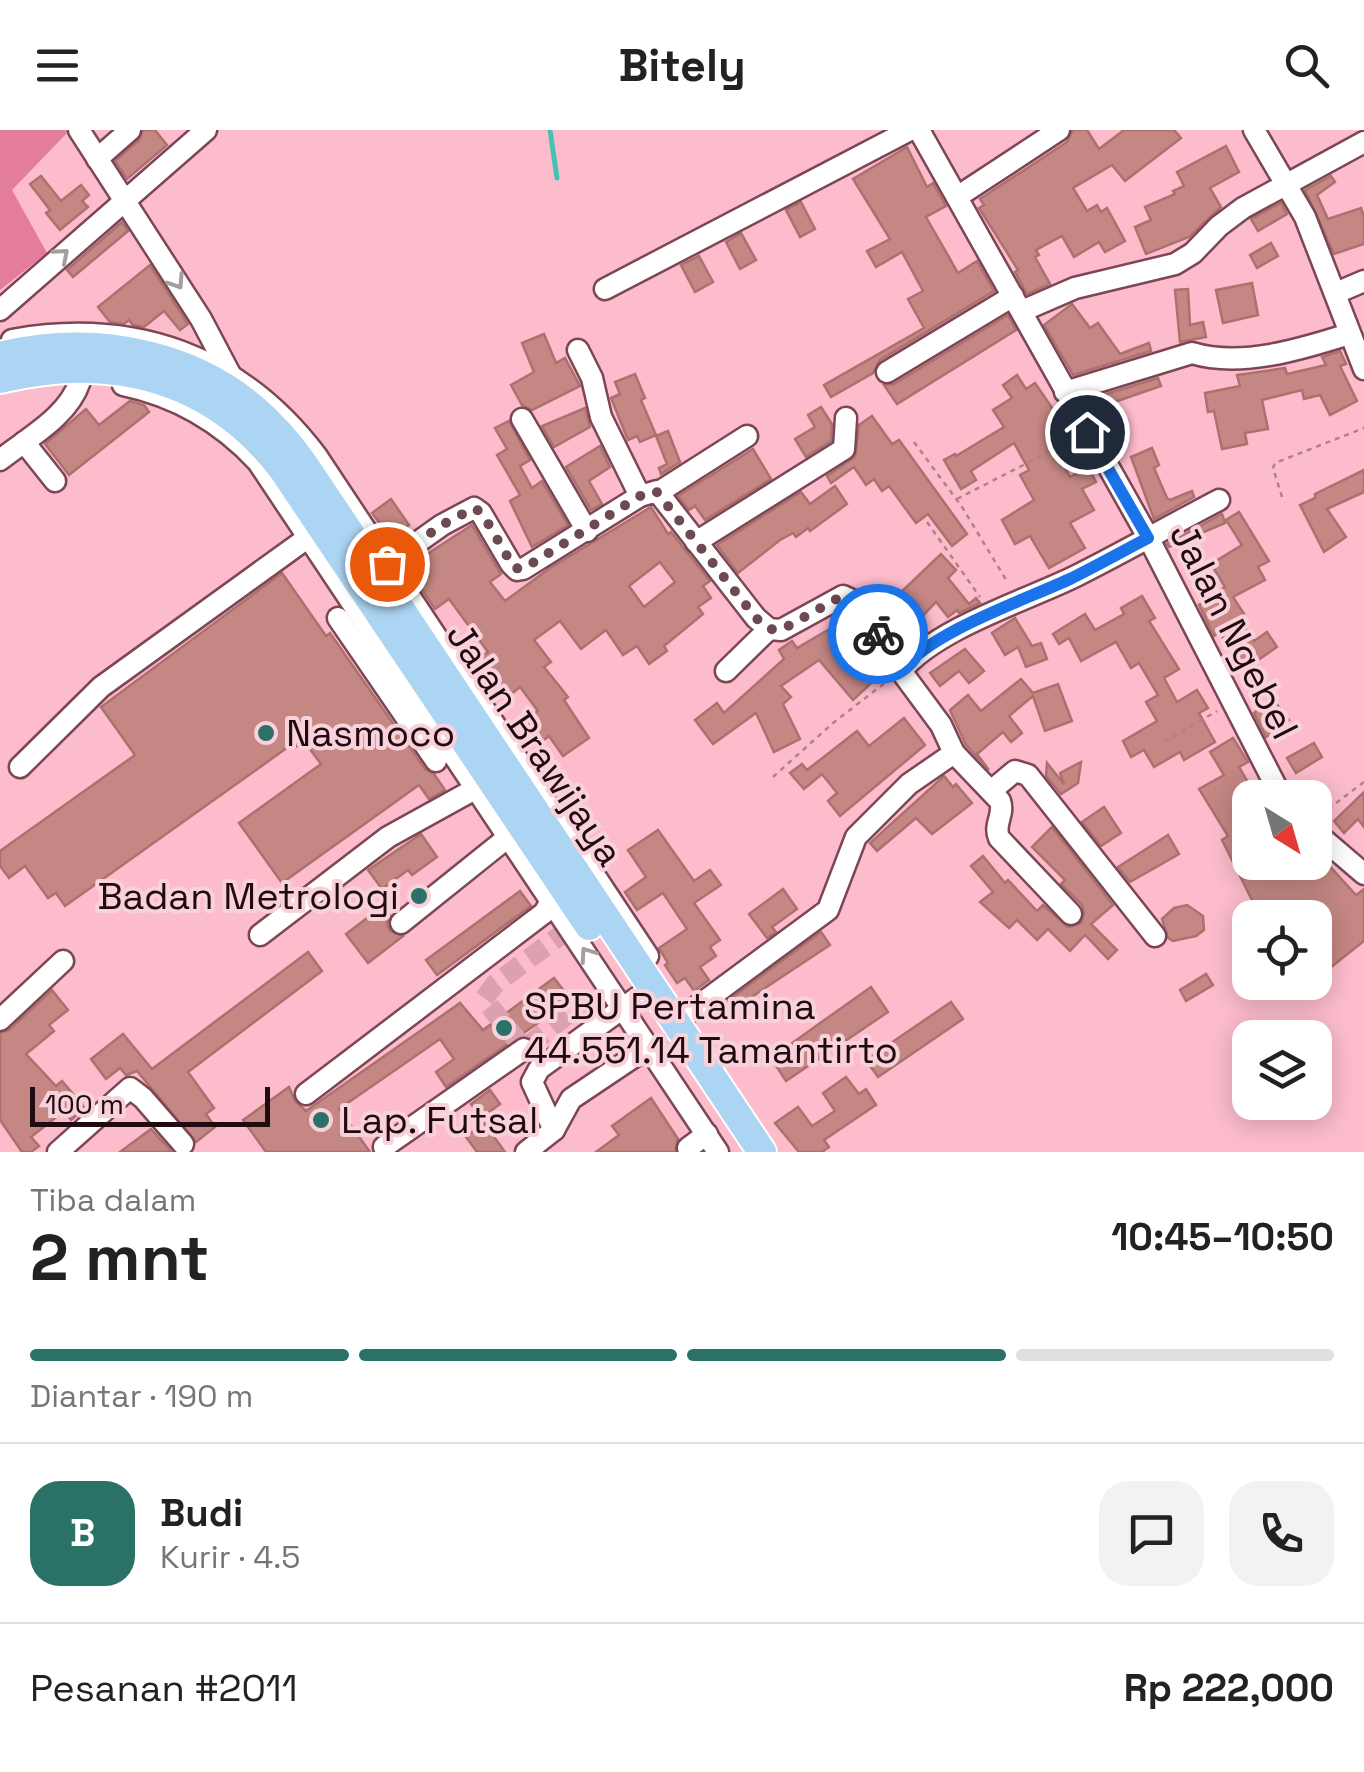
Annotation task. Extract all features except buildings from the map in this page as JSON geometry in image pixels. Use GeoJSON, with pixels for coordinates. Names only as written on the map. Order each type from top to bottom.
{"type":"FeatureCollection","features":[{"type":"Feature","properties":{"kind":"highway","name":"Jalan Brawijaya"},"geometry":{"type":"LineString","coordinates":[[0,356],[79,346],[152,356],[244,399],[278,432],[336,512],[762,1152]]}},
{"type":"Feature","properties":{"kind":"highway","name":"Jalan Brawijaya"},"geometry":{"type":"LineString","coordinates":[[0,379],[62,368],[113,369],[184,390],[244,426],[283,470],[518,844],[739,1152]]}},
{"type":"Feature","properties":{"kind":"street"},"geometry":{"type":"LineString","coordinates":[[79,130],[201,319],[230,374]]}},
{"type":"Feature","properties":{"kind":"street"},"geometry":{"type":"LineString","coordinates":[[97,159],[130,130]]}},
{"type":"Feature","properties":{"kind":"street"},"geometry":{"type":"LineString","coordinates":[[0,310],[206,130]]}},
{"type":"Feature","properties":{"kind":"street"},"geometry":{"type":"LineString","coordinates":[[605,289],[910,130]]}},
{"type":"Feature","properties":{"kind":"street","name":"Jalan Ngebel"},"geometry":{"type":"LineString","coordinates":[[920,130],[1148,538],[1273,780]]}},
{"type":"Feature","properties":{"kind":"street"},"geometry":{"type":"LineString","coordinates":[[957,197],[1059,130]]}},
{"type":"Feature","properties":{"kind":"street"},"geometry":{"type":"LineString","coordinates":[[1254,130],[1305,217],[1364,368]]}},
{"type":"Feature","properties":{"kind":"street"},"geometry":{"type":"LineString","coordinates":[[887,372],[1017,304],[1175,264],[1193,253],[1229,218],[1285,182],[1364,142]]}},
{"type":"Feature","properties":{"kind":"street"},"geometry":{"type":"LineString","coordinates":[[1336,293],[1364,281]]}},
{"type":"Feature","properties":{"kind":"street"},"geometry":{"type":"LineString","coordinates":[[0,343],[63,332],[110,334],[168,346],[230,374],[279,413],[303,438],[778,1152]]}},
{"type":"Feature","properties":{"kind":"street"},"geometry":{"type":"LineString","coordinates":[[1066,392],[1192,353],[1210,358],[1252,356],[1305,348],[1349,334]]}},
{"type":"Feature","properties":{"kind":"street"},"geometry":{"type":"LineString","coordinates":[[578,350],[592,378],[600,418],[650,494],[696,542],[756,618],[769,629],[781,630],[842,596],[854,601],[941,726],[954,753],[1002,805],[996,828],[999,838],[1071,914]]}},
{"type":"Feature","properties":{"kind":"street"},"geometry":{"type":"LineString","coordinates":[[0,460],[62,412],[76,395],[80,381]]}},
{"type":"Feature","properties":{"kind":"street"},"geometry":{"type":"LineString","coordinates":[[0,393],[80,381],[127,386],[192,409],[218,426],[258,462],[310,536],[436,760]]}},
{"type":"Feature","properties":{"kind":"street"},"geometry":{"type":"LineString","coordinates":[[696,542],[844,449],[846,418]]}},
{"type":"Feature","properties":{"kind":"street"},"geometry":{"type":"LineString","coordinates":[[522,419],[586,531]]}},
{"type":"Feature","properties":{"kind":"street"},"geometry":{"type":"LineString","coordinates":[[387,564],[442,525],[474,508],[482,513],[517,570],[523,569],[747,436]]}},
{"type":"Feature","properties":{"kind":"street"},"geometry":{"type":"LineString","coordinates":[[24,442],[55,481]]}},
{"type":"Feature","properties":{"kind":"street"},"geometry":{"type":"LineString","coordinates":[[901,670],[909,660],[948,634],[1219,500]]}},
{"type":"Feature","properties":{"kind":"street"},"geometry":{"type":"LineString","coordinates":[[20,766],[101,687],[310,536]]}},
{"type":"Feature","properties":{"kind":"street"},"geometry":{"type":"LineString","coordinates":[[338,618],[389,674],[518,844],[550,902],[630,1003],[647,1048],[713,1143],[688,1148]]}},
{"type":"Feature","properties":{"kind":"street"},"geometry":{"type":"LineString","coordinates":[[726,671],[769,629]]}},
{"type":"Feature","properties":{"kind":"street"},"geometry":{"type":"LineString","coordinates":[[686,1014],[828,910],[856,837],[909,784],[954,753]]}},
{"type":"Feature","properties":{"kind":"street"},"geometry":{"type":"LineString","coordinates":[[991,791],[1015,771],[1028,775],[1155,936]]}},
{"type":"Feature","properties":{"kind":"street"},"geometry":{"type":"LineString","coordinates":[[260,936],[388,836],[475,789]]}},
{"type":"Feature","properties":{"kind":"street"},"geometry":{"type":"LineString","coordinates":[[401,923],[518,844]]}},
{"type":"Feature","properties":{"kind":"street"},"geometry":{"type":"LineString","coordinates":[[1332,847],[1364,874]]}},
{"type":"Feature","properties":{"kind":"street"},"geometry":{"type":"LineString","coordinates":[[306,1094],[544,912],[550,902]]}},
{"type":"Feature","properties":{"kind":"street"},"geometry":{"type":"LineString","coordinates":[[0,1020],[63,960]]}},
{"type":"Feature","properties":{"kind":"street"},"geometry":{"type":"LineString","coordinates":[[554,1130],[532,1082],[539,1068],[630,1003]]}},
{"type":"Feature","properties":{"kind":"street"},"geometry":{"type":"LineString","coordinates":[[526,1152],[554,1130],[571,1099],[647,1048]]}},
{"type":"Feature","properties":{"kind":"street"},"geometry":{"type":"LineString","coordinates":[[384,1148],[524,1049]]}},
{"type":"Feature","properties":{"kind":"street"},"geometry":{"type":"LineString","coordinates":[[58,1152],[130,1088],[183,1144]]}},
{"type":"Feature","properties":{"kind":"path"},"geometry":{"type":"LineString","coordinates":[[1282,497],[1275,463],[1364,428]]}},
{"type":"Feature","properties":{"kind":"path"},"geometry":{"type":"LineString","coordinates":[[956,500],[1087,432]]}},
{"type":"Feature","properties":{"kind":"path"},"geometry":{"type":"LineString","coordinates":[[914,442],[956,500],[1019,602]]}},
{"type":"Feature","properties":{"kind":"path"},"geometry":{"type":"LineString","coordinates":[[927,522],[992,614]]}},
{"type":"Feature","properties":{"kind":"path"},"geometry":{"type":"LineString","coordinates":[[773,778],[901,670]]}},
{"type":"Feature","properties":{"kind":"path"},"geometry":{"type":"LineString","coordinates":[[1164,742],[1232,703]]}},
{"type":"Feature","properties":{"kind":"path"},"geometry":{"type":"LineString","coordinates":[[1332,806],[1364,782]]}},
{"type":"Feature","properties":{"kind":"shaded area"},"geometry":{"type":"Polygon","coordinates":[[[0,130],[67,133],[12,190],[47,253],[0,290],[0,130]]]}},
{"type":"Feature","properties":{"kind":"waterway"},"geometry":{"type":"LineString","coordinates":[[550,130],[557,178]]}},
{"type":"Feature","properties":{"kind":"tunnel"},"geometry":{"type":"LineString","coordinates":[[569,929],[495,984],[484,999],[524,1049],[607,983]]}},
{"type":"Feature","properties":{"kind":"way so far"},"geometry":{"type":"LineString","coordinates":[[387,564],[462,512],[474,508],[482,513],[514,568],[520,570],[640,496],[656,491],[756,618],[769,629],[781,630],[842,596],[854,601],[878,634]]}},
{"type":"Feature","properties":{"kind":"place","name":"Nasmoco"},"geometry":{"type":"Point","coordinates":[266,733]}},
{"type":"Feature","properties":{"kind":"place","name":"Badan Metrologi"},"geometry":{"type":"Point","coordinates":[419,896]}},
{"type":"Feature","properties":{"kind":"place","name":"SPBU Pertamina 44.551.14 Tamantirto"},"geometry":{"type":"Point","coordinates":[504,1028]}},
{"type":"Feature","properties":{"kind":"place","name":"Lap. Futsal"},"geometry":{"type":"Point","coordinates":[321,1120]}},
{"type":"Feature","properties":{"kind":"route"},"geometry":{"type":"LineString","coordinates":[[878,634],[901,670],[909,660],[948,634],[1074,577],[1148,538],[1087,432]]}}]}
